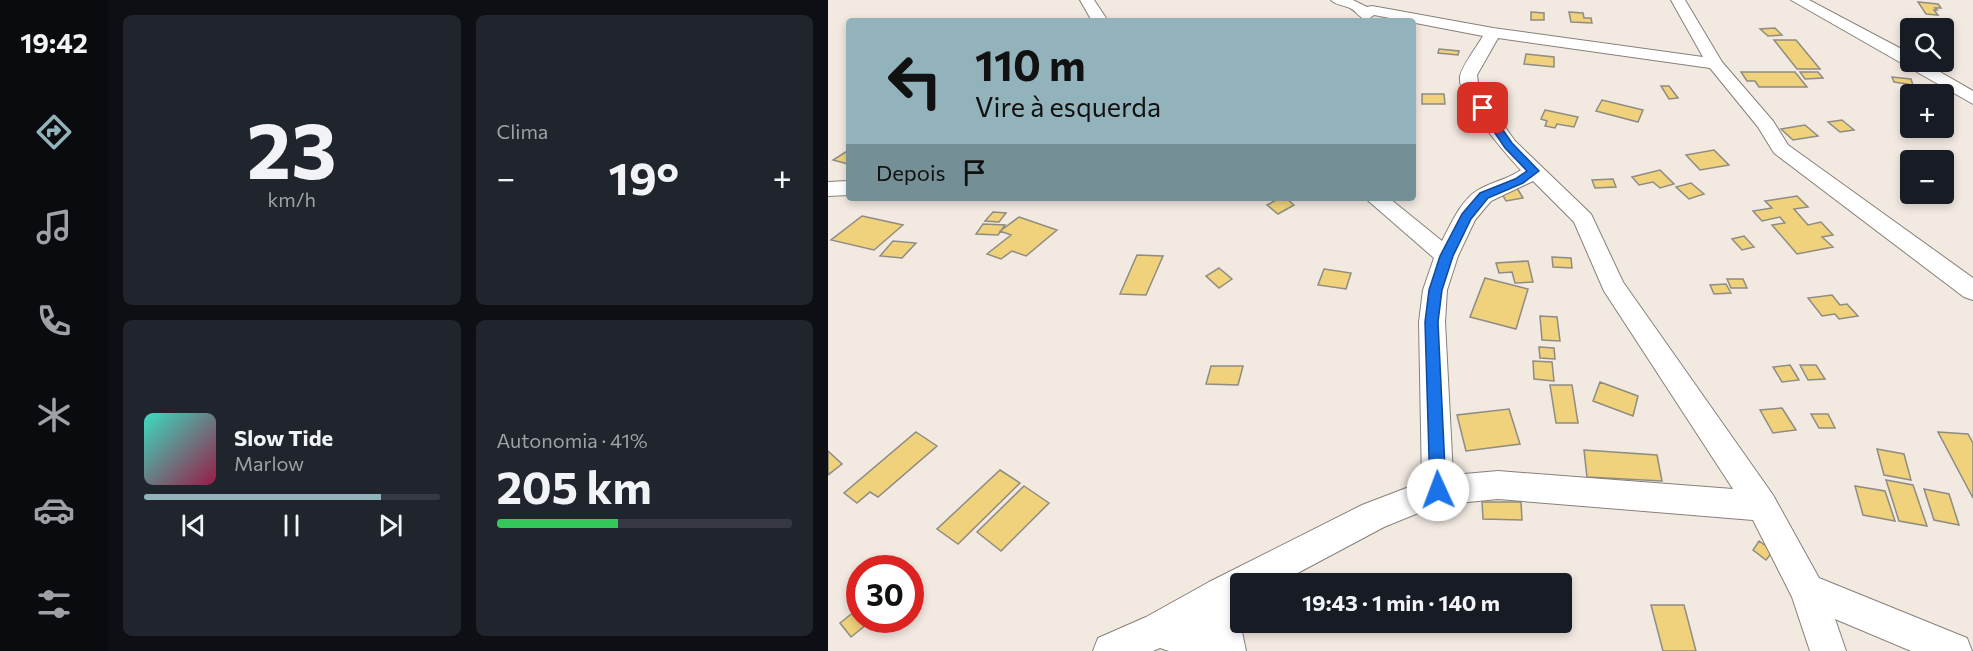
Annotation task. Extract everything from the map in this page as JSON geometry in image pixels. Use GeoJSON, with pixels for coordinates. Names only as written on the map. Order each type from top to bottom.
{"type":"FeatureCollection","features":[{"type":"Feature","properties":{"kind":"street"},"geometry":{"type":"LineString","coordinates":[[1087,0],[1098,18]]}},
{"type":"Feature","properties":{"kind":"street"},"geometry":{"type":"LineString","coordinates":[[1338,0],[1357,6],[1365,15],[1386,18]]}},
{"type":"Feature","properties":{"kind":"street"},"geometry":{"type":"LineString","coordinates":[[1365,15],[1387,0]]}},
{"type":"Feature","properties":{"kind":"street"},"geometry":{"type":"LineString","coordinates":[[1678,0],[1715,64],[1766,124],[1781,149],[1973,291]]}},
{"type":"Feature","properties":{"kind":"street"},"geometry":{"type":"LineString","coordinates":[[1798,0],[1900,55]]}},
{"type":"Feature","properties":{"kind":"street"},"geometry":{"type":"LineString","coordinates":[[1416,22],[1715,64]]}},
{"type":"Feature","properties":{"kind":"street"},"geometry":{"type":"LineString","coordinates":[[1492,33],[1468,75],[1467,83],[1508,145],[1583,219],[1613,285],[1762,506],[1807,590],[1828,651]]}},
{"type":"Feature","properties":{"kind":"street"},"geometry":{"type":"LineString","coordinates":[[1930,72],[1973,99]]}},
{"type":"Feature","properties":{"kind":"street"},"geometry":{"type":"LineString","coordinates":[[1438,490],[1432,322],[1435,290],[1446,256],[1466,217],[1484,196],[1519,181],[1533,171]]}},
{"type":"Feature","properties":{"kind":"street"},"geometry":{"type":"LineString","coordinates":[[828,189],[846,188]]}},
{"type":"Feature","properties":{"kind":"street"},"geometry":{"type":"LineString","coordinates":[[1380,201],[1446,256]]}},
{"type":"Feature","properties":{"kind":"street"},"geometry":{"type":"LineString","coordinates":[[1261,573],[1373,516],[1438,490],[1498,485],[1762,506]]}},
{"type":"Feature","properties":{"kind":"street"},"geometry":{"type":"LineString","coordinates":[[1111,651],[1160,630],[1230,589]]}},
{"type":"Feature","properties":{"kind":"street"},"geometry":{"type":"LineString","coordinates":[[1807,590],[1954,651]]}},
{"type":"Feature","properties":{"kind":"street"},"geometry":{"type":"LineString","coordinates":[[1160,630],[1228,651],[1230,630]]}},
{"type":"Feature","properties":{"kind":"building"},"geometry":{"type":"Polygon","coordinates":[[[1918,2],[1938,4],[1941,8],[1934,10],[1938,15],[1926,14],[1918,2]]]}},
{"type":"Feature","properties":{"kind":"building"},"geometry":{"type":"Polygon","coordinates":[[[1531,12],[1544,13],[1544,20],[1531,20],[1531,12]]]}},
{"type":"Feature","properties":{"kind":"building"},"geometry":{"type":"Polygon","coordinates":[[[1569,12],[1583,13],[1584,18],[1591,18],[1592,23],[1571,22],[1569,12]]]}},
{"type":"Feature","properties":{"kind":"building"},"geometry":{"type":"Polygon","coordinates":[[[1775,28],[1782,35],[1768,36],[1760,29],[1775,28]]]}},
{"type":"Feature","properties":{"kind":"building"},"geometry":{"type":"Polygon","coordinates":[[[1774,40],[1796,40],[1820,69],[1797,69],[1774,40]]]}},
{"type":"Feature","properties":{"kind":"building"},"geometry":{"type":"Polygon","coordinates":[[[1439,49],[1459,51],[1458,55],[1438,53],[1439,49]]]}},
{"type":"Feature","properties":{"kind":"building"},"geometry":{"type":"Polygon","coordinates":[[[1526,54],[1554,57],[1554,67],[1524,64],[1526,54]]]}},
{"type":"Feature","properties":{"kind":"building"},"geometry":{"type":"Polygon","coordinates":[[[1741,72],[1795,72],[1807,87],[1759,87],[1755,81],[1747,81],[1741,72]]]}},
{"type":"Feature","properties":{"kind":"building"},"geometry":{"type":"Polygon","coordinates":[[[1800,72],[1818,72],[1823,78],[1805,79],[1800,72]]]}},
{"type":"Feature","properties":{"kind":"building"},"geometry":{"type":"Polygon","coordinates":[[[1892,77],[1911,79],[1913,84],[1907,84],[1894,82],[1892,77]]]}},
{"type":"Feature","properties":{"kind":"building"},"geometry":{"type":"Polygon","coordinates":[[[1661,86],[1669,86],[1678,98],[1669,99],[1661,86]]]}},
{"type":"Feature","properties":{"kind":"building"},"geometry":{"type":"Polygon","coordinates":[[[1422,94],[1444,94],[1445,104],[1422,104],[1422,94]]]}},
{"type":"Feature","properties":{"kind":"building"},"geometry":{"type":"Polygon","coordinates":[[[1602,100],[1643,110],[1638,122],[1596,111],[1602,100]]]}},
{"type":"Feature","properties":{"kind":"building"},"geometry":{"type":"Polygon","coordinates":[[[1545,110],[1578,117],[1574,127],[1557,124],[1555,128],[1545,126],[1547,121],[1541,119],[1545,110]]]}},
{"type":"Feature","properties":{"kind":"building"},"geometry":{"type":"Polygon","coordinates":[[[1842,120],[1854,130],[1840,132],[1828,122],[1842,120]]]}},
{"type":"Feature","properties":{"kind":"building"},"geometry":{"type":"Polygon","coordinates":[[[1805,125],[1818,136],[1793,140],[1781,129],[1805,125]]]}},
{"type":"Feature","properties":{"kind":"building"},"geometry":{"type":"Polygon","coordinates":[[[1714,150],[1729,165],[1700,170],[1686,155],[1714,150]]]}},
{"type":"Feature","properties":{"kind":"building"},"geometry":{"type":"Polygon","coordinates":[[[846,152],[846,163],[833,160],[846,152]]]}},
{"type":"Feature","properties":{"kind":"building"},"geometry":{"type":"Polygon","coordinates":[[[1660,170],[1674,184],[1660,188],[1653,182],[1639,185],[1632,177],[1660,170]]]}},
{"type":"Feature","properties":{"kind":"building"},"geometry":{"type":"Polygon","coordinates":[[[1613,179],[1616,187],[1595,188],[1592,180],[1613,179]]]}},
{"type":"Feature","properties":{"kind":"building"},"geometry":{"type":"Polygon","coordinates":[[[1691,183],[1704,194],[1689,199],[1676,187],[1691,183]]]}},
{"type":"Feature","properties":{"kind":"building"},"geometry":{"type":"Polygon","coordinates":[[[1517,188],[1523,198],[1506,201],[1501,192],[1517,188]]]}},
{"type":"Feature","properties":{"kind":"building"},"geometry":{"type":"Polygon","coordinates":[[[1797,196],[1808,207],[1794,209],[1808,225],[1821,222],[1833,235],[1822,237],[1833,247],[1797,254],[1772,225],[1785,223],[1780,217],[1762,221],[1753,211],[1772,208],[1765,201],[1797,196]]]}},
{"type":"Feature","properties":{"kind":"building"},"geometry":{"type":"Polygon","coordinates":[[[1274,201],[1289,201],[1294,205],[1278,214],[1267,205],[1274,201]]]}},
{"type":"Feature","properties":{"kind":"building"},"geometry":{"type":"Polygon","coordinates":[[[993,212],[1006,213],[999,222],[985,221],[993,212]]]}},
{"type":"Feature","properties":{"kind":"building"},"geometry":{"type":"Polygon","coordinates":[[[862,216],[903,225],[874,250],[831,240],[862,216]]]}},
{"type":"Feature","properties":{"kind":"building"},"geometry":{"type":"Polygon","coordinates":[[[1019,217],[1057,230],[1026,256],[1012,251],[1001,259],[987,254],[1011,235],[1000,231],[1019,217]]]}},
{"type":"Feature","properties":{"kind":"building"},"geometry":{"type":"Polygon","coordinates":[[[983,224],[1005,225],[998,235],[976,234],[983,224]]]}},
{"type":"Feature","properties":{"kind":"building"},"geometry":{"type":"Polygon","coordinates":[[[1744,236],[1754,247],[1742,250],[1732,239],[1744,236]]]}},
{"type":"Feature","properties":{"kind":"building"},"geometry":{"type":"Polygon","coordinates":[[[893,241],[916,243],[902,258],[880,256],[893,241]]]}},
{"type":"Feature","properties":{"kind":"building"},"geometry":{"type":"Polygon","coordinates":[[[1137,255],[1163,256],[1146,295],[1120,294],[1137,255]]]}},
{"type":"Feature","properties":{"kind":"building"},"geometry":{"type":"Polygon","coordinates":[[[1552,257],[1571,258],[1572,268],[1553,267],[1552,257]]]}},
{"type":"Feature","properties":{"kind":"building"},"geometry":{"type":"Polygon","coordinates":[[[1528,261],[1533,282],[1515,283],[1512,272],[1499,273],[1496,263],[1528,261]]]}},
{"type":"Feature","properties":{"kind":"building"},"geometry":{"type":"Polygon","coordinates":[[[1219,268],[1232,279],[1219,288],[1206,276],[1219,268]]]}},
{"type":"Feature","properties":{"kind":"building"},"geometry":{"type":"Polygon","coordinates":[[[1324,269],[1351,273],[1346,289],[1318,285],[1324,269]]]}},
{"type":"Feature","properties":{"kind":"building"},"geometry":{"type":"Polygon","coordinates":[[[1485,278],[1528,289],[1516,329],[1470,317],[1485,278]]]}},
{"type":"Feature","properties":{"kind":"building"},"geometry":{"type":"Polygon","coordinates":[[[1727,279],[1743,279],[1747,288],[1731,288],[1727,279]]]}},
{"type":"Feature","properties":{"kind":"building"},"geometry":{"type":"Polygon","coordinates":[[[1726,284],[1731,293],[1714,294],[1710,285],[1726,284]]]}},
{"type":"Feature","properties":{"kind":"building"},"geometry":{"type":"Polygon","coordinates":[[[1832,295],[1840,305],[1847,304],[1858,316],[1839,319],[1835,314],[1822,316],[1808,298],[1832,295]]]}},
{"type":"Feature","properties":{"kind":"building"},"geometry":{"type":"Polygon","coordinates":[[[1540,316],[1557,317],[1560,341],[1542,340],[1540,316]]]}},
{"type":"Feature","properties":{"kind":"building"},"geometry":{"type":"Polygon","coordinates":[[[1539,347],[1554,348],[1555,359],[1540,358],[1539,347]]]}},
{"type":"Feature","properties":{"kind":"building"},"geometry":{"type":"Polygon","coordinates":[[[1533,361],[1552,362],[1554,381],[1534,379],[1533,361]]]}},
{"type":"Feature","properties":{"kind":"building"},"geometry":{"type":"Polygon","coordinates":[[[1790,365],[1799,380],[1782,382],[1773,367],[1790,365]]]}},
{"type":"Feature","properties":{"kind":"building"},"geometry":{"type":"Polygon","coordinates":[[[1800,365],[1816,365],[1825,379],[1808,380],[1800,365]]]}},
{"type":"Feature","properties":{"kind":"building"},"geometry":{"type":"Polygon","coordinates":[[[1211,366],[1243,366],[1238,385],[1206,384],[1211,366]]]}},
{"type":"Feature","properties":{"kind":"building"},"geometry":{"type":"Polygon","coordinates":[[[1600,382],[1638,396],[1633,416],[1593,401],[1600,382]]]}},
{"type":"Feature","properties":{"kind":"building"},"geometry":{"type":"Polygon","coordinates":[[[1550,385],[1572,385],[1578,423],[1556,423],[1550,385]]]}},
{"type":"Feature","properties":{"kind":"building"},"geometry":{"type":"Polygon","coordinates":[[[1782,408],[1796,430],[1773,433],[1760,410],[1782,408]]]}},
{"type":"Feature","properties":{"kind":"building"},"geometry":{"type":"Polygon","coordinates":[[[1509,409],[1520,444],[1466,451],[1457,415],[1509,409]]]}},
{"type":"Feature","properties":{"kind":"building"},"geometry":{"type":"Polygon","coordinates":[[[1811,414],[1828,414],[1835,428],[1819,428],[1811,414]]]}},
{"type":"Feature","properties":{"kind":"building"},"geometry":{"type":"Polygon","coordinates":[[[916,432],[937,446],[878,497],[870,492],[857,503],[844,493],[916,432]]]}},
{"type":"Feature","properties":{"kind":"building"},"geometry":{"type":"Polygon","coordinates":[[[1938,432],[1968,434],[1973,443],[1973,498],[1938,432]]]}},
{"type":"Feature","properties":{"kind":"building"},"geometry":{"type":"Polygon","coordinates":[[[1877,449],[1904,454],[1911,480],[1884,475],[1877,449]]]}},
{"type":"Feature","properties":{"kind":"building"},"geometry":{"type":"Polygon","coordinates":[[[1584,450],[1657,455],[1662,481],[1587,477],[1584,450]]]}},
{"type":"Feature","properties":{"kind":"building"},"geometry":{"type":"Polygon","coordinates":[[[828,451],[842,464],[828,475],[828,451]]]}},
{"type":"Feature","properties":{"kind":"building"},"geometry":{"type":"Polygon","coordinates":[[[1000,470],[1020,483],[958,544],[937,529],[1000,470]]]}},
{"type":"Feature","properties":{"kind":"building"},"geometry":{"type":"Polygon","coordinates":[[[1886,480],[1913,485],[1927,526],[1899,521],[1886,480]]]}},
{"type":"Feature","properties":{"kind":"building"},"geometry":{"type":"Polygon","coordinates":[[[1024,486],[1049,503],[1001,551],[977,532],[1024,486]]]}},
{"type":"Feature","properties":{"kind":"building"},"geometry":{"type":"Polygon","coordinates":[[[1855,486],[1885,491],[1895,521],[1863,515],[1855,486]]]}},
{"type":"Feature","properties":{"kind":"building"},"geometry":{"type":"Polygon","coordinates":[[[1924,489],[1949,494],[1959,525],[1934,520],[1924,489]]]}},
{"type":"Feature","properties":{"kind":"building"},"geometry":{"type":"Polygon","coordinates":[[[1482,502],[1521,502],[1522,520],[1483,519],[1482,502]]]}},
{"type":"Feature","properties":{"kind":"building"},"geometry":{"type":"Polygon","coordinates":[[[1759,541],[1773,551],[1766,560],[1753,550],[1759,541]]]}},
{"type":"Feature","properties":{"kind":"building"},"geometry":{"type":"Polygon","coordinates":[[[1651,605],[1684,605],[1696,651],[1663,651],[1651,605]]]}},
{"type":"Feature","properties":{"kind":"building"},"geometry":{"type":"Polygon","coordinates":[[[846,618],[846,631],[840,623],[846,618]]]}},
{"type":"Feature","properties":{"kind":"route"},"geometry":{"type":"LineString","coordinates":[[1438,490],[1432,322],[1435,290],[1446,256],[1466,217],[1484,196],[1519,181],[1533,171],[1508,145],[1483,108]]}}]}
